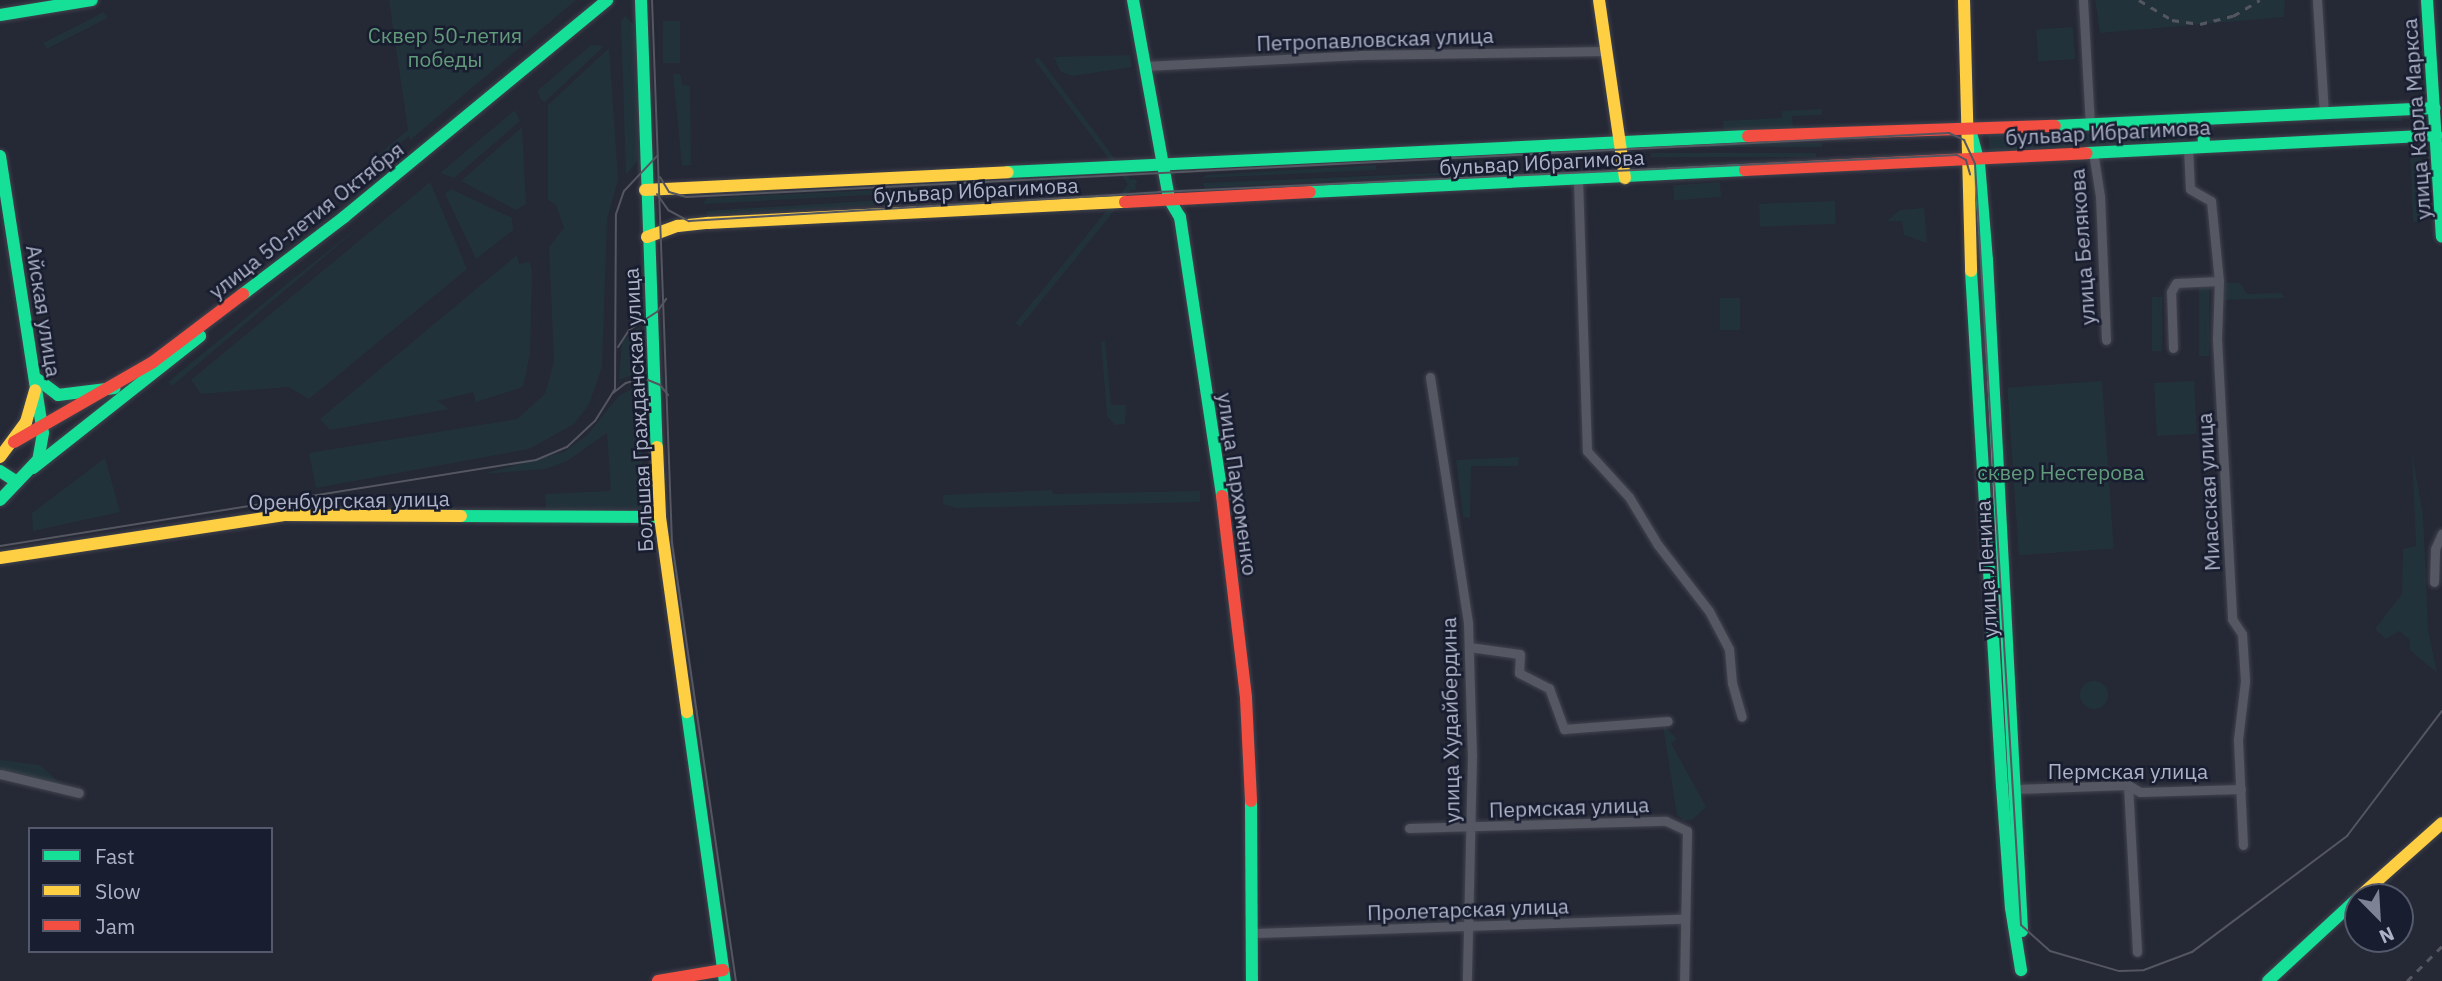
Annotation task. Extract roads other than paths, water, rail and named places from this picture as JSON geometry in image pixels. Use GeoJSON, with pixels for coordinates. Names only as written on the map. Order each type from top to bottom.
{"type":"FeatureCollection","features":[{"type":"Feature","properties":{"kind":"main road"},"geometry":{"type":"LineString","coordinates":[[0,15],[92,0]]}},
{"type":"Feature","properties":{"kind":"main road","name":"улица 50-летия Октября"},"geometry":{"type":"LineString","coordinates":[[4,454],[43,424],[115,388],[252,288],[480,109],[607,0]]}},
{"type":"Feature","properties":{"kind":"main road","name":"Большая Гражданская улица"},"geometry":{"type":"LineString","coordinates":[[641,0],[645,190],[660,517],[724,976]]}},
{"type":"Feature","properties":{"kind":"main road","name":"улица Пархоменко"},"geometry":{"type":"LineString","coordinates":[[1133,0],[1165,165],[1168,199],[1180,217],[1220,483],[1246,698],[1254,933],[1252,981]]}},
{"type":"Feature","properties":{"kind":"main road"},"geometry":{"type":"LineString","coordinates":[[1599,0],[1625,178]]}},
{"type":"Feature","properties":{"kind":"main road","name":"улица Ленина"},"geometry":{"type":"LineString","coordinates":[[1964,0],[1969,126],[1987,260],[2016,789],[2021,975]]}},
{"type":"Feature","properties":{"kind":"main road","name":"улица Карла Маркса"},"geometry":{"type":"LineString","coordinates":[[2427,0],[2438,108],[2442,236]]}},
{"type":"Feature","properties":{"kind":"main road","name":"бульвар Ибрагимова"},"geometry":{"type":"LineString","coordinates":[[645,190],[1969,126],[1982,129],[2090,125],[2438,108]]}},
{"type":"Feature","properties":{"kind":"main road"},"geometry":{"type":"LineString","coordinates":[[2203,119],[2204,146]]}},
{"type":"Feature","properties":{"kind":"main road","name":"бульвар Ибрагимова"},"geometry":{"type":"LineString","coordinates":[[647,237],[678,226],[708,223],[1625,178],[2439,134]]}},
{"type":"Feature","properties":{"kind":"main road","name":"Айская улица"},"geometry":{"type":"LineString","coordinates":[[0,156],[43,424],[41,452],[31,470]]}},
{"type":"Feature","properties":{"kind":"main road","name":"улица Ленина"},"geometry":{"type":"LineString","coordinates":[[1972,159],[1973,261],[2002,786],[2011,908],[2021,975]]}},
{"type":"Feature","properties":{"kind":"main road"},"geometry":{"type":"LineString","coordinates":[[1973,261],[1987,260]]}},
{"type":"Feature","properties":{"kind":"main road"},"geometry":{"type":"LineString","coordinates":[[0,500],[31,470],[185,349],[252,288]]}},
{"type":"Feature","properties":{"kind":"main road"},"geometry":{"type":"LineString","coordinates":[[1978,343],[1991,342]]}},
{"type":"Feature","properties":{"kind":"main road"},"geometry":{"type":"LineString","coordinates":[[36,378],[48,392],[58,395],[115,388]]}},
{"type":"Feature","properties":{"kind":"main road","name":"улица 50-летия Октября"},"geometry":{"type":"LineString","coordinates":[[4,454],[30,413],[36,378]]}},
{"type":"Feature","properties":{"kind":"main road"},"geometry":{"type":"LineString","coordinates":[[1980,385],[1994,384]]}},
{"type":"Feature","properties":{"kind":"main road"},"geometry":{"type":"LineString","coordinates":[[0,471],[17,482]]}},
{"type":"Feature","properties":{"kind":"main road"},"geometry":{"type":"LineString","coordinates":[[1986,474],[1999,472]]}},
{"type":"Feature","properties":{"kind":"main road","name":"Оренбургская улица"},"geometry":{"type":"LineString","coordinates":[[0,558],[283,515],[660,517]]}},
{"type":"Feature","properties":{"kind":"main road"},"geometry":{"type":"LineString","coordinates":[[2374,883],[2442,823]]}},
{"type":"Feature","properties":{"kind":"main road"},"geometry":{"type":"LineString","coordinates":[[2268,981],[2344,910]]}},
{"type":"Feature","properties":{"kind":"main road"},"geometry":{"type":"LineString","coordinates":[[658,981],[724,976]]}},
{"type":"Feature","properties":{"kind":"street"},"geometry":{"type":"LineString","coordinates":[[2083,0],[2090,125]]}},
{"type":"Feature","properties":{"kind":"street"},"geometry":{"type":"LineString","coordinates":[[2317,0],[2323,113]]}},
{"type":"Feature","properties":{"kind":"street","name":"Петропавловская улица"},"geometry":{"type":"LineString","coordinates":[[1144,66],[1360,55],[1607,51]]}},
{"type":"Feature","properties":{"kind":"street","name":"Миасская улица"},"geometry":{"type":"LineString","coordinates":[[2188,147],[2190,189],[2211,201],[2219,281],[2217,339],[2232,619],[2242,634],[2245,681],[2239,722],[2243,845]]}},
{"type":"Feature","properties":{"kind":"street","name":"улица Белякова"},"geometry":{"type":"LineString","coordinates":[[2094,152],[2100,196],[2106,340]]}},
{"type":"Feature","properties":{"kind":"street"},"geometry":{"type":"LineString","coordinates":[[1578,180],[1587,451],[1629,497],[1665,555],[1709,611],[1729,649],[1732,683],[1742,717]]}},
{"type":"Feature","properties":{"kind":"street"},"geometry":{"type":"LineString","coordinates":[[2173,348],[2171,292],[2176,283],[2219,281]]}},
{"type":"Feature","properties":{"kind":"street","name":"улица Худайбердина"},"geometry":{"type":"LineString","coordinates":[[1430,377],[1469,647],[1467,981]]}},
{"type":"Feature","properties":{"kind":"street"},"geometry":{"type":"LineString","coordinates":[[2434,582],[2435,549],[2442,533]]}},
{"type":"Feature","properties":{"kind":"street"},"geometry":{"type":"LineString","coordinates":[[1469,647],[1520,654],[1519,673],[1549,688],[1564,729],[1668,721]]}},
{"type":"Feature","properties":{"kind":"street"},"geometry":{"type":"LineString","coordinates":[[0,774],[79,793]]}},
{"type":"Feature","properties":{"kind":"street"},"geometry":{"type":"LineString","coordinates":[[2127,785],[2137,952]]}},
{"type":"Feature","properties":{"kind":"street","name":"Пермская улица"},"geometry":{"type":"LineString","coordinates":[[2016,789],[2127,785],[2140,792],[2241,789]]}},
{"type":"Feature","properties":{"kind":"street","name":"Пермская улица"},"geometry":{"type":"LineString","coordinates":[[1409,828],[1470,829],[1666,821],[1687,831],[1684,919]]}},
{"type":"Feature","properties":{"kind":"street"},"geometry":{"type":"LineString","coordinates":[[1684,919],[1684,981]]}},
{"type":"Feature","properties":{"kind":"street","name":"Пролетарская улица"},"geometry":{"type":"LineString","coordinates":[[1254,933],[1684,919]]}},
{"type":"Feature","properties":{"kind":"tram line"},"geometry":{"type":"LineString","coordinates":[[652,0],[672,543],[736,981]]}},
{"type":"Feature","properties":{"kind":"tram line"},"geometry":{"type":"LineString","coordinates":[[660,177],[669,192],[686,197],[1949,133],[1964,140],[1975,164],[2021,925],[2050,951],[2119,971],[2144,970],[2192,952],[2347,836],[2442,711]]}},
{"type":"Feature","properties":{"kind":"tram line"},"geometry":{"type":"LineString","coordinates":[[657,194],[668,210],[689,221],[1158,192],[1957,155],[1966,160],[1970,174]]}},
{"type":"Feature","properties":{"kind":"tram line"},"geometry":{"type":"LineString","coordinates":[[0,546],[536,460],[567,447],[595,421],[615,389],[616,214],[624,191],[657,156]]}},
{"type":"Feature","properties":{"kind":"tram line"},"geometry":{"type":"LineString","coordinates":[[618,347],[629,330],[657,312],[666,299]]}},
{"type":"Feature","properties":{"kind":"tram line"},"geometry":{"type":"LineString","coordinates":[[613,393],[626,383],[643,378],[660,385],[668,395]]}},
{"type":"Feature","properties":{"kind":"railway"},"geometry":{"type":"LineString","coordinates":[[2139,0],[2172,20],[2200,24],[2233,16],[2260,0]]}},
{"type":"Feature","properties":{"kind":"railway"},"geometry":{"type":"LineString","coordinates":[[2407,981],[2442,946]]}},
{"type":"Feature","properties":{"kind":"park label","name":"Сквер 50-летия победы"},"geometry":{"type":"Point","coordinates":[445,47]}},
{"type":"Feature","properties":{"kind":"park label","name":"сквер Нестерова"},"geometry":{"type":"Point","coordinates":[2061,472]}}]}
